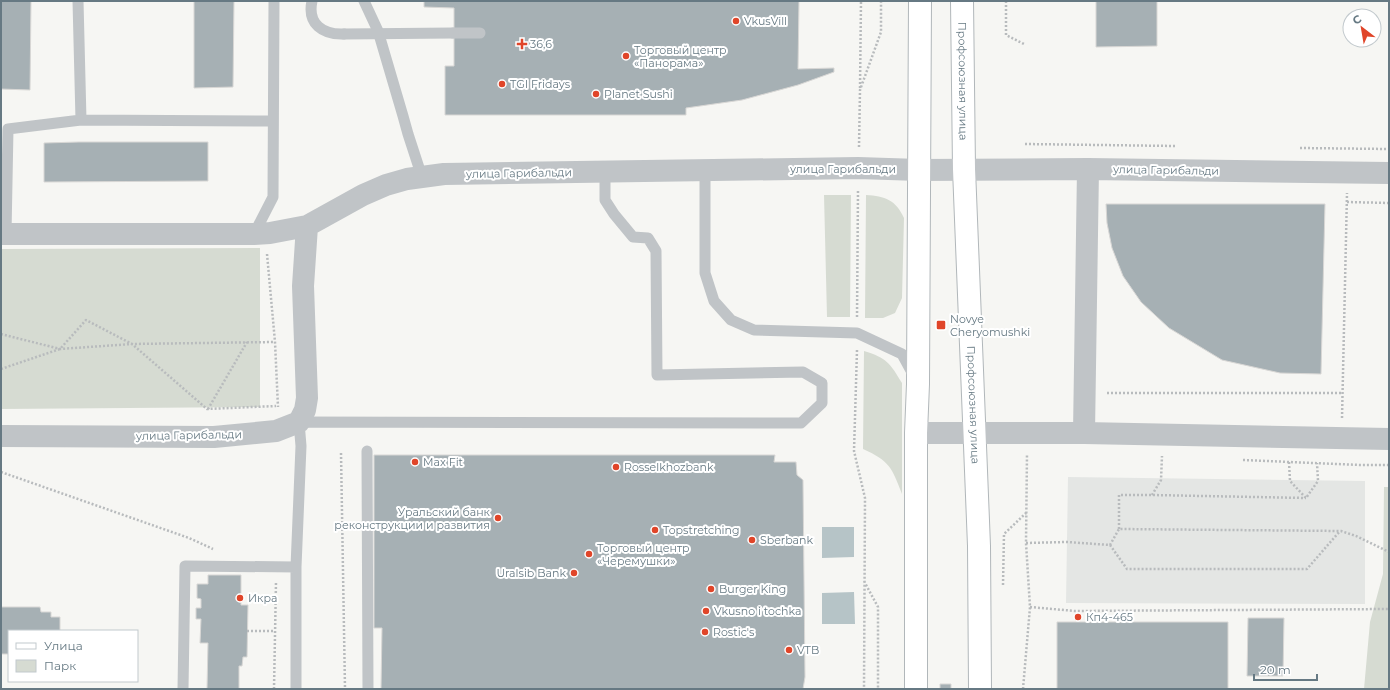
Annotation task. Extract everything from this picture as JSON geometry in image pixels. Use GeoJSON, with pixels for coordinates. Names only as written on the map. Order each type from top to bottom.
{"type":"FeatureCollection","features":[{"type":"Feature","properties":{"kind":"main road"},"geometry":{"type":"LineString","coordinates":[[916,689],[916,433],[918,384],[920,1]]}},
{"type":"Feature","properties":{"kind":"main road","name":"Профсоюзная улица"},"geometry":{"type":"LineString","coordinates":[[962,1],[964,169],[979,546],[980,689]]}},
{"type":"Feature","properties":{"kind":"street","name":"улица Гарибальди"},"geometry":{"type":"LineString","coordinates":[[3,234],[262,234],[307,226],[363,195],[407,179],[444,174],[858,168],[919,170],[1088,169],[1389,173]]}},
{"type":"Feature","properties":{"kind":"street"},"geometry":{"type":"LineString","coordinates":[[1084,433],[1088,169]]}},
{"type":"Feature","properties":{"kind":"street"},"geometry":{"type":"LineString","coordinates":[[299,422],[305,410],[307,398],[303,286],[307,226]]}},
{"type":"Feature","properties":{"kind":"street","name":"улица Гарибальди"},"geometry":{"type":"LineString","coordinates":[[1,436],[214,436],[276,431],[299,422]]}},
{"type":"Feature","properties":{"kind":"street"},"geometry":{"type":"LineString","coordinates":[[916,433],[1084,433],[1389,439]]}},
{"type":"Feature","properties":{"kind":"lane"},"geometry":{"type":"LineString","coordinates":[[78,1],[81,120]]}},
{"type":"Feature","properties":{"kind":"lane"},"geometry":{"type":"LineString","coordinates":[[262,234],[274,197],[274,1]]}},
{"type":"Feature","properties":{"kind":"lane"},"geometry":{"type":"LineString","coordinates":[[312,1],[311,9],[315,23],[320,29],[335,35],[480,33]]}},
{"type":"Feature","properties":{"kind":"lane"},"geometry":{"type":"LineString","coordinates":[[364,1],[378,31],[422,177]]}},
{"type":"Feature","properties":{"kind":"lane"},"geometry":{"type":"LineString","coordinates":[[3,234],[4,129],[81,120],[273,121]]}},
{"type":"Feature","properties":{"kind":"lane"},"geometry":{"type":"LineString","coordinates":[[704,170],[705,273],[714,301],[726,315],[731,320],[754,330],[857,333],[902,354],[918,384]]}},
{"type":"Feature","properties":{"kind":"lane"},"geometry":{"type":"LineString","coordinates":[[296,689],[296,567],[301,446],[299,422],[801,423],[822,403],[822,383],[803,372],[656,375],[656,251],[648,238],[633,237],[614,214],[605,200],[605,171]]}},
{"type":"Feature","properties":{"kind":"lane"},"geometry":{"type":"LineString","coordinates":[[367,451],[368,689]]}},
{"type":"Feature","properties":{"kind":"lane"},"geometry":{"type":"LineString","coordinates":[[183,689],[185,566],[296,567]]}},
{"type":"Feature","properties":{"kind":"path"},"geometry":{"type":"LineString","coordinates":[[859,146],[861,1]]}},
{"type":"Feature","properties":{"kind":"path"},"geometry":{"type":"LineString","coordinates":[[860,90],[881,32],[881,1]]}},
{"type":"Feature","properties":{"kind":"path"},"geometry":{"type":"LineString","coordinates":[[1006,1],[1006,35],[1024,44]]}},
{"type":"Feature","properties":{"kind":"path"},"geometry":{"type":"LineString","coordinates":[[1025,144],[1182,147]]}},
{"type":"Feature","properties":{"kind":"path"},"geometry":{"type":"LineString","coordinates":[[1299,148],[1389,149]]}},
{"type":"Feature","properties":{"kind":"path"},"geometry":{"type":"LineString","coordinates":[[1342,438],[1348,173]]}},
{"type":"Feature","properties":{"kind":"path"},"geometry":{"type":"LineString","coordinates":[[1347,202],[1389,203]]}},
{"type":"Feature","properties":{"kind":"path"},"geometry":{"type":"LineString","coordinates":[[858,210],[854,452],[865,498],[864,689]]}},
{"type":"Feature","properties":{"kind":"path"},"geometry":{"type":"LineString","coordinates":[[262,234],[266,250],[275,342],[278,406],[276,431]]}},
{"type":"Feature","properties":{"kind":"path"},"geometry":{"type":"LineString","coordinates":[[60,349],[86,320],[132,344],[207,409],[278,406]]}},
{"type":"Feature","properties":{"kind":"path"},"geometry":{"type":"LineString","coordinates":[[1,334],[60,349]]}},
{"type":"Feature","properties":{"kind":"path"},"geometry":{"type":"LineString","coordinates":[[207,409],[248,342]]}},
{"type":"Feature","properties":{"kind":"path"},"geometry":{"type":"LineString","coordinates":[[1,369],[60,349],[132,344],[275,342]]}},
{"type":"Feature","properties":{"kind":"path"},"geometry":{"type":"LineString","coordinates":[[1102,393],[1343,393]]}},
{"type":"Feature","properties":{"kind":"path"},"geometry":{"type":"LineString","coordinates":[[341,453],[345,689]]}},
{"type":"Feature","properties":{"kind":"path"},"geometry":{"type":"LineString","coordinates":[[1023,689],[1030,607],[1026,543],[1027,453]]}},
{"type":"Feature","properties":{"kind":"path"},"geometry":{"type":"LineString","coordinates":[[1152,495],[1161,480],[1162,456]]}},
{"type":"Feature","properties":{"kind":"path"},"geometry":{"type":"LineString","coordinates":[[1289,462],[1290,481],[1306,498]]}},
{"type":"Feature","properties":{"kind":"path"},"geometry":{"type":"LineString","coordinates":[[1306,498],[1318,481],[1317,463]]}},
{"type":"Feature","properties":{"kind":"path"},"geometry":{"type":"LineString","coordinates":[[1,472],[189,538],[216,551]]}},
{"type":"Feature","properties":{"kind":"path"},"geometry":{"type":"LineString","coordinates":[[1110,545],[1119,529],[1119,495],[1306,498]]}},
{"type":"Feature","properties":{"kind":"path"},"geometry":{"type":"LineString","coordinates":[[1003,586],[1004,534],[1027,513]]}},
{"type":"Feature","properties":{"kind":"path"},"geometry":{"type":"LineString","coordinates":[[1119,529],[1341,531],[1356,536],[1389,552]]}},
{"type":"Feature","properties":{"kind":"path"},"geometry":{"type":"LineString","coordinates":[[1110,545],[1127,569],[1307,568],[1341,531]]}},
{"type":"Feature","properties":{"kind":"path"},"geometry":{"type":"LineString","coordinates":[[1026,543],[1067,542],[1110,545]]}},
{"type":"Feature","properties":{"kind":"path"},"geometry":{"type":"LineString","coordinates":[[251,567],[276,580],[274,689]]}},
{"type":"Feature","properties":{"kind":"path"},"geometry":{"type":"LineString","coordinates":[[864,580],[878,607],[878,689]]}},
{"type":"Feature","properties":{"kind":"path"},"geometry":{"type":"LineString","coordinates":[[1030,607],[1075,611],[1389,609]]}},
{"type":"Feature","properties":{"kind":"path"},"geometry":{"type":"LineString","coordinates":[[247,631],[275,631]]}},
{"type":"Feature","properties":{"kind":"shaded area"},"geometry":{"type":"Polygon","coordinates":[[[1068,477],[1365,481],[1365,604],[1066,603],[1068,477]]]}},
{"type":"Feature","properties":{"kind":"shaded area"},"geometry":{"type":"Polygon","coordinates":[[[822,527],[854,527],[854,557],[822,558],[822,527]]]}},
{"type":"Feature","properties":{"kind":"shaded area"},"geometry":{"type":"Polygon","coordinates":[[[854,592],[855,624],[822,624],[822,593],[854,592]]]}},
{"type":"Feature","properties":{"kind":"green space"},"geometry":{"type":"Polygon","coordinates":[[[824,195],[851,195],[850,317],[827,317],[824,195]]]}},
{"type":"Feature","properties":{"kind":"green space"},"geometry":{"type":"Polygon","coordinates":[[[866,195],[879,196],[889,200],[897,207],[904,218],[902,298],[895,313],[883,318],[865,318],[866,195]]]}},
{"type":"Feature","properties":{"kind":"green space"},"geometry":{"type":"Polygon","coordinates":[[[260,248],[260,407],[1,409],[1,249],[260,248]]]}},
{"type":"Feature","properties":{"kind":"green space"},"geometry":{"type":"Polygon","coordinates":[[[864,351],[878,356],[887,362],[902,383],[902,494],[889,466],[879,457],[863,449],[864,351]]]}},
{"type":"Feature","properties":{"kind":"green space"},"geometry":{"type":"Polygon","coordinates":[[[1384,487],[1389,487],[1389,689],[1364,689],[1370,622],[1383,574],[1384,487]]]}},
{"type":"Feature","properties":{"kind":"building"},"geometry":{"type":"Polygon","coordinates":[[[1,1],[31,1],[30,90],[1,89],[1,1]]]}},
{"type":"Feature","properties":{"kind":"building"},"geometry":{"type":"Polygon","coordinates":[[[194,1],[234,1],[233,87],[194,88],[194,1]]]}},
{"type":"Feature","properties":{"kind":"building","name":"Торговый центр «Панорама»"},"geometry":{"type":"Polygon","coordinates":[[[424,1],[799,1],[798,69],[834,68],[834,72],[798,85],[742,100],[686,108],[686,115],[445,115],[445,66],[454,66],[454,8],[424,7],[424,1]]]}},
{"type":"Feature","properties":{"kind":"building"},"geometry":{"type":"Polygon","coordinates":[[[1096,1],[1157,1],[1157,46],[1096,47],[1096,1]]]}},
{"type":"Feature","properties":{"kind":"building"},"geometry":{"type":"Polygon","coordinates":[[[208,142],[208,181],[44,182],[44,143],[208,142]]]}},
{"type":"Feature","properties":{"kind":"building"},"geometry":{"type":"Polygon","coordinates":[[[1106,204],[1325,204],[1321,374],[1280,373],[1222,360],[1169,328],[1141,302],[1123,276],[1112,248],[1107,223],[1106,204]]]}},
{"type":"Feature","properties":{"kind":"building","name":"Торговый центр «Черемушки»"},"geometry":{"type":"Polygon","coordinates":[[[374,455],[775,455],[774,462],[796,462],[797,475],[803,480],[805,677],[803,689],[381,689],[382,628],[374,628],[374,455]]]}},
{"type":"Feature","properties":{"kind":"building"},"geometry":{"type":"Polygon","coordinates":[[[208,575],[241,575],[241,605],[248,605],[247,657],[243,657],[242,666],[239,666],[239,689],[207,689],[208,643],[200,643],[201,619],[196,619],[196,608],[201,608],[201,599],[197,598],[197,584],[208,584],[208,575]]]}},
{"type":"Feature","properties":{"kind":"building"},"geometry":{"type":"Polygon","coordinates":[[[1,607],[40,607],[41,612],[51,612],[51,617],[60,617],[60,630],[8,630],[8,654],[1,654],[1,607]]]}},
{"type":"Feature","properties":{"kind":"building"},"geometry":{"type":"Polygon","coordinates":[[[1248,618],[1284,618],[1283,676],[1247,676],[1248,618]]]}},
{"type":"Feature","properties":{"kind":"building"},"geometry":{"type":"Polygon","coordinates":[[[1057,622],[1228,622],[1228,689],[1057,689],[1057,622]]]}},
{"type":"Feature","properties":{"kind":"building"},"geometry":{"type":"Polygon","coordinates":[[[940,684],[951,684],[951,689],[940,689],[940,684]]]}},
{"type":"Feature","properties":{"kind":"place","name":"VkusVill"},"geometry":{"type":"Point","coordinates":[736,21]}},
{"type":"Feature","properties":{"kind":"place","name":"36,6"},"geometry":{"type":"Point","coordinates":[522,44]}},
{"type":"Feature","properties":{"kind":"place","name":"Торговый центр «Панорама»"},"geometry":{"type":"Point","coordinates":[626,56]}},
{"type":"Feature","properties":{"kind":"place","name":"TGI Fridays"},"geometry":{"type":"Point","coordinates":[502,84]}},
{"type":"Feature","properties":{"kind":"place","name":"Planet Sushi"},"geometry":{"type":"Point","coordinates":[596,94]}},
{"type":"Feature","properties":{"kind":"place","name":"Novye Cheryomushki"},"geometry":{"type":"Point","coordinates":[941,325]}},
{"type":"Feature","properties":{"kind":"place","name":"Max Fit"},"geometry":{"type":"Point","coordinates":[415,462]}},
{"type":"Feature","properties":{"kind":"place","name":"Rosselkhozbank"},"geometry":{"type":"Point","coordinates":[616,467]}},
{"type":"Feature","properties":{"kind":"place","name":"Уральский банк реконструкции и развития"},"geometry":{"type":"Point","coordinates":[498,518]}},
{"type":"Feature","properties":{"kind":"place","name":"Topstretching"},"geometry":{"type":"Point","coordinates":[655,530]}},
{"type":"Feature","properties":{"kind":"place","name":"Sberbank"},"geometry":{"type":"Point","coordinates":[752,540]}},
{"type":"Feature","properties":{"kind":"place","name":"Торговый центр «Черемушки»"},"geometry":{"type":"Point","coordinates":[589,554]}},
{"type":"Feature","properties":{"kind":"place","name":"Uralsib Bank"},"geometry":{"type":"Point","coordinates":[574,573]}},
{"type":"Feature","properties":{"kind":"place","name":"Burger King"},"geometry":{"type":"Point","coordinates":[711,589]}},
{"type":"Feature","properties":{"kind":"place","name":"Икра"},"geometry":{"type":"Point","coordinates":[240,598]}},
{"type":"Feature","properties":{"kind":"place","name":"Vkusno i tochka"},"geometry":{"type":"Point","coordinates":[706,611]}},
{"type":"Feature","properties":{"kind":"place","name":"Кп4-465"},"geometry":{"type":"Point","coordinates":[1078,617]}},
{"type":"Feature","properties":{"kind":"place","name":"Rostic's"},"geometry":{"type":"Point","coordinates":[705,632]}},
{"type":"Feature","properties":{"kind":"place","name":"VTB"},"geometry":{"type":"Point","coordinates":[789,650]}}]}
